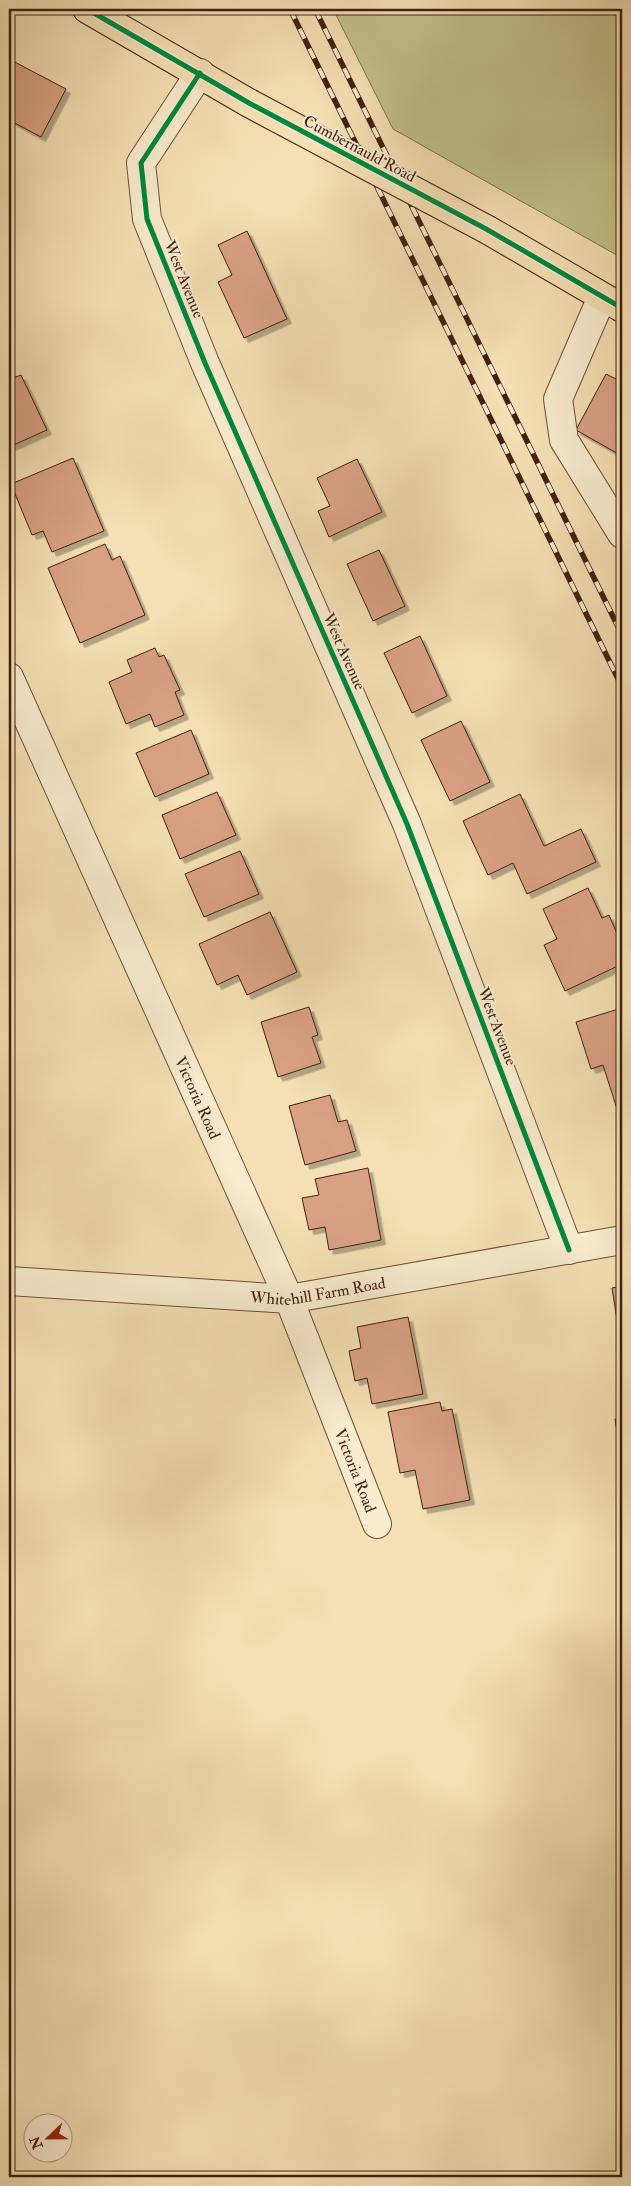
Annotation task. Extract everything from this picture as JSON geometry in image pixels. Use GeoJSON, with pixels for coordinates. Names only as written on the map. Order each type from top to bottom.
{"type":"FeatureCollection","features":[{"type":"Feature","properties":{"kind":"main road","name":"Cumbernauld Road"},"geometry":{"type":"LineString","coordinates":[[87,9],[249,103],[488,230],[612,302]]}},
{"type":"Feature","properties":{"kind":"street","name":"West Avenue"},"geometry":{"type":"LineString","coordinates":[[200,73],[141,163],[147,220],[205,363],[407,824],[569,1250]]}},
{"type":"Feature","properties":{"kind":"street"},"geometry":{"type":"LineString","coordinates":[[612,302],[558,399],[564,440],[622,534]]}},
{"type":"Feature","properties":{"kind":"street","name":"Victoria Road"},"geometry":{"type":"LineString","coordinates":[[9,677],[289,1299],[377,1524]]}},
{"type":"Feature","properties":{"kind":"street","name":"Whitehill Farm Road"},"geometry":{"type":"LineString","coordinates":[[9,1281],[289,1299],[622,1240]]}},
{"type":"Feature","properties":{"kind":"shaded area"},"geometry":{"type":"Polygon","coordinates":[[[333,9],[622,9],[622,258],[393,129],[333,9]]]}},
{"type":"Feature","properties":{"kind":"building"},"geometry":{"type":"Polygon","coordinates":[[[9,59],[66,89],[41,137],[9,120],[9,59]]]}},
{"type":"Feature","properties":{"kind":"building"},"geometry":{"type":"Polygon","coordinates":[[[247,231],[287,319],[244,338],[218,282],[232,275],[218,245],[247,231]]]}},
{"type":"Feature","properties":{"kind":"building"},"geometry":{"type":"Polygon","coordinates":[[[9,369],[13,378],[21,375],[47,430],[9,447],[9,369]]]}},
{"type":"Feature","properties":{"kind":"building"},"geometry":{"type":"Polygon","coordinates":[[[606,374],[622,382],[622,456],[576,430],[606,374]]]}},
{"type":"Feature","properties":{"kind":"building"},"geometry":{"type":"Polygon","coordinates":[[[73,458],[104,531],[52,552],[43,531],[32,535],[11,484],[73,458]]]}},
{"type":"Feature","properties":{"kind":"building"},"geometry":{"type":"Polygon","coordinates":[[[357,459],[382,512],[329,537],[318,511],[330,506],[317,478],[357,459]]]}},
{"type":"Feature","properties":{"kind":"building"},"geometry":{"type":"Polygon","coordinates":[[[105,544],[112,560],[120,556],[145,615],[80,643],[48,568],[105,544]]]}},
{"type":"Feature","properties":{"kind":"building"},"geometry":{"type":"Polygon","coordinates":[[[379,550],[405,606],[373,621],[347,564],[379,550]]]}},
{"type":"Feature","properties":{"kind":"building"},"geometry":{"type":"Polygon","coordinates":[[[420,636],[447,696],[412,713],[384,653],[420,636]]]}},
{"type":"Feature","properties":{"kind":"building"},"geometry":{"type":"Polygon","coordinates":[[[155,648],[159,657],[164,655],[180,690],[175,692],[184,715],[155,727],[150,714],[126,724],[109,682],[132,672],[127,660],[155,648]]]}},
{"type":"Feature","properties":{"kind":"building"},"geometry":{"type":"Polygon","coordinates":[[[461,721],[490,782],[450,801],[421,740],[461,721]]]}},
{"type":"Feature","properties":{"kind":"building"},"geometry":{"type":"Polygon","coordinates":[[[191,730],[209,774],[155,797],[136,753],[191,730]]]}},
{"type":"Feature","properties":{"kind":"building"},"geometry":{"type":"Polygon","coordinates":[[[217,792],[236,835],[180,859],[162,815],[217,792]]]}},
{"type":"Feature","properties":{"kind":"building"},"geometry":{"type":"Polygon","coordinates":[[[520,794],[544,846],[581,829],[596,862],[527,894],[513,863],[488,875],[463,821],[520,794]]]}},
{"type":"Feature","properties":{"kind":"building"},"geometry":{"type":"Polygon","coordinates":[[[240,851],[259,894],[204,917],[185,874],[240,851]]]}},
{"type":"Feature","properties":{"kind":"building"},"geometry":{"type":"Polygon","coordinates":[[[588,888],[602,918],[609,915],[622,945],[622,964],[565,991],[544,945],[557,939],[543,909],[588,888]]]}},
{"type":"Feature","properties":{"kind":"building"},"geometry":{"type":"Polygon","coordinates":[[[270,912],[297,972],[247,995],[238,975],[217,985],[199,944],[270,912]]]}},
{"type":"Feature","properties":{"kind":"building"},"geometry":{"type":"Polygon","coordinates":[[[309,1007],[318,1035],[312,1037],[321,1063],[278,1077],[261,1022],[309,1007]]]}},
{"type":"Feature","properties":{"kind":"building"},"geometry":{"type":"Polygon","coordinates":[[[622,1008],[622,1111],[618,1112],[603,1065],[591,1069],[576,1022],[622,1008]]]}},
{"type":"Feature","properties":{"kind":"building"},"geometry":{"type":"Polygon","coordinates":[[[330,1095],[338,1122],[347,1120],[356,1151],[305,1165],[289,1106],[330,1095]]]}},
{"type":"Feature","properties":{"kind":"building"},"geometry":{"type":"Polygon","coordinates":[[[368,1168],[381,1240],[329,1250],[325,1227],[309,1230],[302,1198],[319,1195],[315,1179],[368,1168]]]}},
{"type":"Feature","properties":{"kind":"building"},"geometry":{"type":"Polygon","coordinates":[[[622,1286],[622,1352],[612,1288],[622,1286]]]}},
{"type":"Feature","properties":{"kind":"building"},"geometry":{"type":"Polygon","coordinates":[[[408,1317],[423,1394],[372,1404],[367,1378],[355,1381],[349,1351],[361,1348],[357,1327],[408,1317]]]}},
{"type":"Feature","properties":{"kind":"building"},"geometry":{"type":"Polygon","coordinates":[[[440,1402],[442,1411],[452,1409],[470,1500],[423,1509],[415,1470],[400,1473],[388,1412],[440,1402]]]}},
{"type":"Feature","properties":{"kind":"building"},"geometry":{"type":"Polygon","coordinates":[[[622,1418],[622,1464],[615,1419],[622,1418]]]}},
{"type":"Feature","properties":{"kind":"railway"},"geometry":{"type":"LineString","coordinates":[[290,9],[622,687]]}},
{"type":"Feature","properties":{"kind":"railway"},"geometry":{"type":"LineString","coordinates":[[315,9],[622,635]]}},
{"type":"Feature","properties":{"kind":"cycle path"},"geometry":{"type":"LineString","coordinates":[[87,9],[249,103],[488,230],[622,308]]}},
{"type":"Feature","properties":{"kind":"cycle path"},"geometry":{"type":"LineString","coordinates":[[200,73],[141,163],[147,219],[205,363],[407,824],[569,1250]]}}]}
